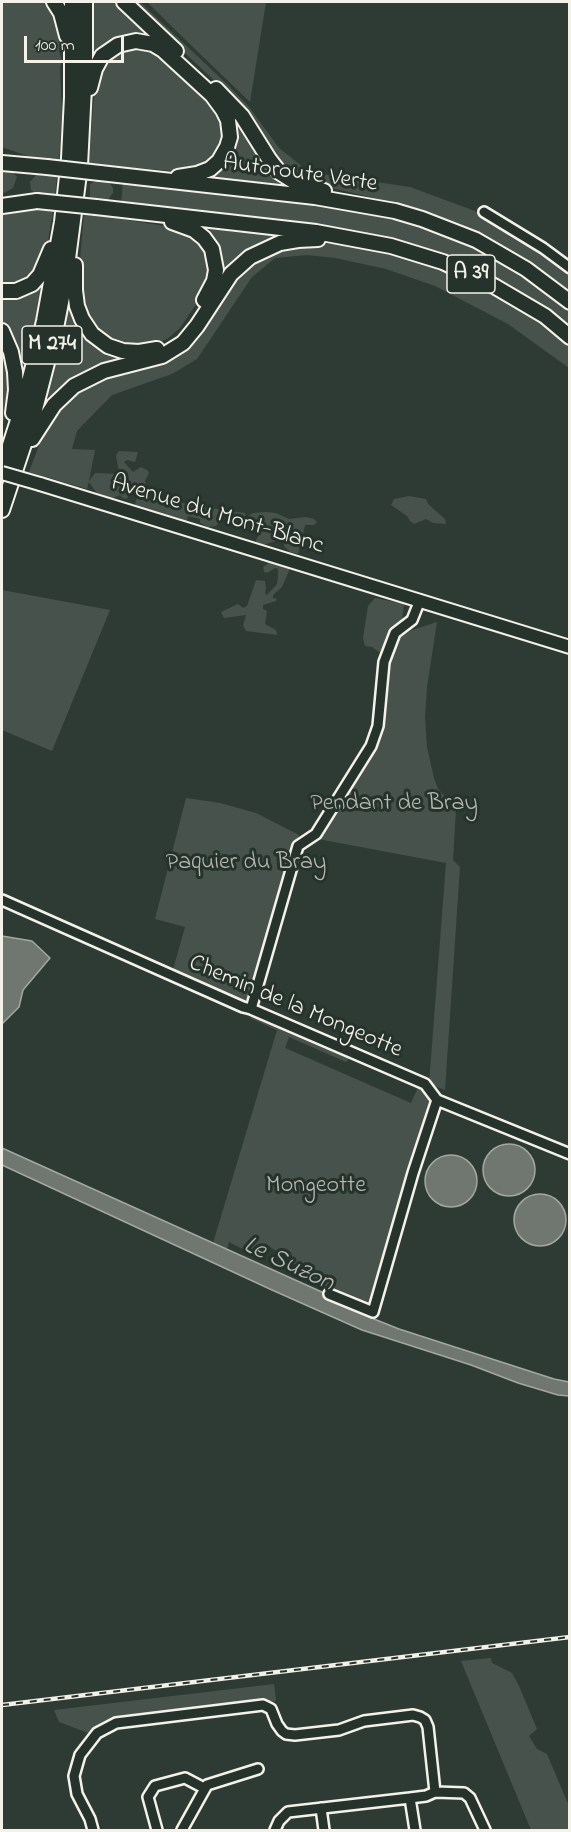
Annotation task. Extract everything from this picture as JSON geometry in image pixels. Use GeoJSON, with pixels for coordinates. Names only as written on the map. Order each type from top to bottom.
{"type":"FeatureCollection","features":[{"type":"Feature","properties":{"kind":"highway"},"geometry":{"type":"LineString","coordinates":[[54,2],[64,20],[73,59]]}},
{"type":"Feature","properties":{"kind":"highway","name":"M 274"},"geometry":{"type":"LineString","coordinates":[[68,219],[73,59],[72,2]]}},
{"type":"Feature","properties":{"kind":"highway","name":"M 274"},"geometry":{"type":"LineString","coordinates":[[2,510],[5,470],[33,417],[56,328],[68,219],[84,113],[84,2]]}},
{"type":"Feature","properties":{"kind":"highway"},"geometry":{"type":"LineString","coordinates":[[124,2],[237,109],[279,172],[298,184],[367,200],[374,206]]}},
{"type":"Feature","properties":{"kind":"highway"},"geometry":{"type":"LineString","coordinates":[[84,113],[93,75],[99,61],[112,48],[129,41],[148,42],[163,50],[212,95],[223,110],[230,131],[227,147],[219,161],[210,169],[197,174],[152,179]]}},
{"type":"Feature","properties":{"kind":"highway"},"geometry":{"type":"LineString","coordinates":[[2,153],[28,166]]}},
{"type":"Feature","properties":{"kind":"highway","name":"Autoroute Verte"},"geometry":{"type":"LineString","coordinates":[[2,163],[315,197],[374,206],[422,219],[476,240],[526,269],[570,302]]}},
{"type":"Feature","properties":{"kind":"highway","name":"A 39"},"geometry":{"type":"LineString","coordinates":[[2,197],[316,232],[422,255],[467,272],[537,311],[570,337]]}},
{"type":"Feature","properties":{"kind":"highway"},"geometry":{"type":"LineString","coordinates":[[2,206],[37,201]]}},
{"type":"Feature","properties":{"kind":"highway"},"geometry":{"type":"LineString","coordinates":[[68,219],[77,306],[82,319],[92,334],[103,342],[123,351],[139,352],[160,348],[182,333],[206,297],[216,270],[212,249],[200,234],[186,226],[139,212]]}},
{"type":"Feature","properties":{"kind":"highway"},"geometry":{"type":"LineString","coordinates":[[2,291],[16,291],[26,287],[40,275],[68,219]]}},
{"type":"Feature","properties":{"kind":"highway"},"geometry":{"type":"LineString","coordinates":[[5,470],[67,391],[96,374],[154,358],[177,348],[192,333],[231,274],[256,253],[272,246],[298,240],[360,240]]}},
{"type":"Feature","properties":{"kind":"highway"},"geometry":{"type":"LineString","coordinates":[[2,331],[11,352],[16,381],[5,470]]}},
{"type":"Feature","properties":{"kind":"main road","name":"Avenue du Mont-Blanc"},"geometry":{"type":"LineString","coordinates":[[5,470],[40,484],[570,647]]}},
{"type":"Feature","properties":{"kind":"street"},"geometry":{"type":"LineString","coordinates":[[484,212],[543,248],[570,268]]}},
{"type":"Feature","properties":{"kind":"street"},"geometry":{"type":"LineString","coordinates":[[251,1009],[298,846],[316,834],[371,746],[379,718],[384,662],[395,633],[412,620],[420,600]]}},
{"type":"Feature","properties":{"kind":"street","name":"Chemin de la Mongeotte"},"geometry":{"type":"LineString","coordinates":[[2,900],[233,1003],[425,1084],[437,1100],[570,1154]]}},
{"type":"Feature","properties":{"kind":"street"},"geometry":{"type":"LineString","coordinates":[[329,1294],[373,1312],[413,1173],[437,1100]]}},
{"type":"Feature","properties":{"kind":"street"},"geometry":{"type":"LineString","coordinates":[[93,1830],[77,1794],[74,1776],[80,1755],[97,1733],[116,1724],[263,1705],[271,1709],[282,1731],[295,1735],[339,1730],[364,1721],[413,1715],[420,1717],[425,1720],[428,1727],[435,1792]]}},
{"type":"Feature","properties":{"kind":"street"},"geometry":{"type":"LineString","coordinates":[[182,1830],[207,1785],[258,1769]]}},
{"type":"Feature","properties":{"kind":"street"},"geometry":{"type":"LineString","coordinates":[[157,1830],[148,1797],[155,1786],[185,1778],[204,1788]]}},
{"type":"Feature","properties":{"kind":"street"},"geometry":{"type":"LineString","coordinates":[[275,1830],[279,1821],[288,1812],[426,1796],[435,1792],[464,1793],[470,1798],[484,1830]]}},
{"type":"Feature","properties":{"kind":"street"},"geometry":{"type":"LineString","coordinates":[[410,1798],[415,1830]]}},
{"type":"Feature","properties":{"kind":"street"},"geometry":{"type":"LineString","coordinates":[[321,1808],[324,1830]]}},
{"type":"Feature","properties":{"kind":"green space"},"geometry":{"type":"Polygon","coordinates":[[[2,2],[49,2],[54,8],[60,28],[59,51],[62,61],[60,67],[62,116],[59,161],[33,158],[2,147],[2,2]]]}},
{"type":"Feature","properties":{"kind":"green space"},"geometry":{"type":"Polygon","coordinates":[[[91,2],[121,2],[163,42],[150,39],[94,62],[91,2]]]}},
{"type":"Feature","properties":{"kind":"green space"},"geometry":{"type":"Polygon","coordinates":[[[131,2],[140,2],[229,86],[249,107],[279,148],[303,167],[322,174],[410,187],[475,211],[534,246],[569,272],[569,292],[518,255],[472,230],[420,209],[299,179],[279,164],[240,105],[131,2]]]}},
{"type":"Feature","properties":{"kind":"green space"},"geometry":{"type":"Polygon","coordinates":[[[147,2],[266,2],[250,102],[199,53],[147,2]]]}},
{"type":"Feature","properties":{"kind":"green space"},"geometry":{"type":"Polygon","coordinates":[[[128,46],[156,50],[210,99],[224,121],[223,145],[210,162],[185,172],[89,164],[93,106],[98,75],[104,62],[128,46]]]}},
{"type":"Feature","properties":{"kind":"green space"},"geometry":{"type":"Polygon","coordinates":[[[229,110],[298,190],[272,183],[200,178],[217,169],[229,110]]]}},
{"type":"Feature","properties":{"kind":"green space"},"geometry":{"type":"Polygon","coordinates":[[[2,167],[12,171],[17,177],[13,188],[4,193],[2,193],[2,167]]]}},
{"type":"Feature","properties":{"kind":"green space"},"geometry":{"type":"Polygon","coordinates":[[[38,173],[57,175],[55,198],[40,197],[31,190],[30,182],[38,173]]]}},
{"type":"Feature","properties":{"kind":"green space"},"geometry":{"type":"Polygon","coordinates":[[[100,179],[108,181],[113,188],[113,193],[107,201],[90,200],[90,184],[100,179]]]}},
{"type":"Feature","properties":{"kind":"green space"},"geometry":{"type":"Polygon","coordinates":[[[123,181],[321,203],[410,222],[469,244],[511,266],[554,296],[569,310],[569,331],[451,259],[121,205],[123,181]]]}},
{"type":"Feature","properties":{"kind":"green space"},"geometry":{"type":"Polygon","coordinates":[[[31,208],[53,212],[46,252],[38,271],[23,285],[2,287],[2,211],[31,208]]]}},
{"type":"Feature","properties":{"kind":"green space"},"geometry":{"type":"Polygon","coordinates":[[[84,213],[183,229],[203,241],[212,268],[203,294],[180,328],[167,339],[144,348],[132,348],[102,337],[86,318],[78,284],[84,213]]]}},
{"type":"Feature","properties":{"kind":"green space"},"geometry":{"type":"Polygon","coordinates":[[[199,224],[233,232],[292,235],[219,286],[199,224]]]}},
{"type":"Feature","properties":{"kind":"green space"},"geometry":{"type":"Polygon","coordinates":[[[312,243],[344,245],[402,257],[427,264],[477,285],[532,316],[569,344],[569,368],[508,324],[435,286],[386,269],[335,258],[307,255],[275,258],[252,277],[197,359],[172,374],[112,395],[77,431],[72,449],[95,450],[89,481],[95,473],[119,474],[116,455],[119,451],[138,452],[135,462],[127,460],[124,462],[133,472],[141,467],[147,470],[149,473],[145,481],[147,488],[137,490],[129,486],[127,499],[120,495],[107,498],[96,492],[89,482],[87,489],[29,472],[49,419],[86,383],[165,359],[243,268],[276,248],[312,243]]]}},
{"type":"Feature","properties":{"kind":"green space"},"geometry":{"type":"Polygon","coordinates":[[[47,275],[23,384],[2,325],[2,294],[47,275]]]}},
{"type":"Feature","properties":{"kind":"green space"},"geometry":{"type":"Polygon","coordinates":[[[70,288],[81,325],[137,356],[53,397],[46,395],[70,288]]]}},
{"type":"Feature","properties":{"kind":"green space"},"geometry":{"type":"Polygon","coordinates":[[[2,338],[12,375],[11,405],[6,410],[2,429],[2,338]]]}},
{"type":"Feature","properties":{"kind":"green space"},"geometry":{"type":"Polygon","coordinates":[[[409,496],[426,499],[428,504],[445,519],[446,524],[433,523],[426,519],[414,524],[391,505],[394,499],[409,496]]]}},
{"type":"Feature","properties":{"kind":"green space"},"geometry":{"type":"Polygon","coordinates":[[[138,497],[160,502],[169,498],[189,505],[246,515],[243,518],[234,518],[218,515],[216,526],[208,527],[200,523],[200,519],[188,516],[186,522],[138,507],[135,505],[138,497]]]}},
{"type":"Feature","properties":{"kind":"green space"},"geometry":{"type":"Polygon","coordinates":[[[253,513],[276,513],[289,519],[306,517],[317,522],[314,525],[305,525],[298,554],[290,552],[284,546],[287,526],[283,526],[280,530],[276,541],[263,545],[255,543],[263,521],[254,520],[248,516],[253,513]]]}},
{"type":"Feature","properties":{"kind":"green space"},"geometry":{"type":"Polygon","coordinates":[[[270,562],[289,568],[282,587],[273,595],[276,601],[263,605],[263,609],[267,611],[265,624],[276,630],[277,635],[246,631],[243,625],[246,615],[224,618],[221,612],[238,604],[243,608],[247,606],[256,580],[265,581],[265,593],[266,595],[269,593],[277,584],[278,577],[278,569],[264,572],[263,567],[270,562]]]}},
{"type":"Feature","properties":{"kind":"green space"},"geometry":{"type":"Polygon","coordinates":[[[2,590],[110,610],[52,751],[2,730],[2,590]]]}},
{"type":"Feature","properties":{"kind":"green space"},"geometry":{"type":"Polygon","coordinates":[[[375,598],[404,604],[402,621],[396,624],[386,636],[382,651],[379,652],[372,647],[365,646],[363,638],[368,606],[375,598]]]}},
{"type":"Feature","properties":{"kind":"green space","name":"Pendant de Bray"},"geometry":{"type":"Polygon","coordinates":[[[437,622],[427,687],[425,717],[427,747],[438,789],[456,808],[453,860],[460,867],[445,1090],[429,1084],[446,863],[318,839],[373,752],[384,717],[387,673],[392,650],[398,639],[412,630],[437,622]]]}},
{"type":"Feature","properties":{"kind":"green space","name":"Paquier du Bray"},"geometry":{"type":"Polygon","coordinates":[[[186,798],[220,803],[256,813],[299,835],[252,995],[244,1002],[237,1002],[172,973],[185,927],[155,919],[186,798]]]}},
{"type":"Feature","properties":{"kind":"green space","name":"Mongeotte"},"geometry":{"type":"Polygon","coordinates":[[[253,1014],[348,1055],[348,1060],[346,1062],[289,1037],[285,1048],[411,1103],[419,1085],[426,1090],[432,1100],[371,1307],[328,1291],[326,1287],[302,1274],[315,1277],[315,1266],[296,1265],[269,1246],[260,1258],[229,1242],[227,1249],[213,1243],[277,1030],[250,1018],[253,1014]]]}},
{"type":"Feature","properties":{"kind":"green space"},"geometry":{"type":"Polygon","coordinates":[[[491,1658],[492,1663],[512,1673],[519,1686],[537,1729],[529,1736],[537,1749],[547,1754],[569,1806],[569,1830],[531,1830],[461,1661],[491,1658]]]}},
{"type":"Feature","properties":{"kind":"green space"},"geometry":{"type":"Polygon","coordinates":[[[274,1684],[276,1701],[119,1720],[98,1728],[91,1734],[59,1722],[54,1710],[274,1684]]]}},
{"type":"Feature","properties":{"kind":"shaded area"},"geometry":{"type":"Polygon","coordinates":[[[2,936],[32,941],[50,958],[23,990],[19,1007],[2,1024],[2,936]]]}},
{"type":"Feature","properties":{"kind":"shaded area"},"geometry":{"type":"Polygon","coordinates":[[[504,1144],[514,1144],[528,1151],[535,1170],[528,1189],[514,1196],[504,1196],[494,1192],[487,1185],[483,1175],[483,1165],[487,1155],[494,1148],[504,1144]]]}},
{"type":"Feature","properties":{"kind":"shaded area"},"geometry":{"type":"Polygon","coordinates":[[[2,1148],[364,1311],[369,1317],[399,1329],[569,1382],[569,1396],[518,1383],[471,1365],[362,1330],[2,1165],[2,1148]]]}},
{"type":"Feature","properties":{"kind":"shaded area"},"geometry":{"type":"Polygon","coordinates":[[[446,1155],[456,1155],[470,1162],[477,1181],[470,1200],[456,1207],[446,1207],[436,1203],[429,1196],[425,1186],[425,1176],[429,1166],[436,1159],[446,1155]]]}},
{"type":"Feature","properties":{"kind":"shaded area"},"geometry":{"type":"Polygon","coordinates":[[[535,1194],[545,1194],[559,1201],[566,1220],[559,1239],[545,1246],[535,1246],[525,1242],[518,1235],[514,1225],[514,1215],[518,1205],[525,1198],[535,1194]]]}},
{"type":"Feature","properties":{"kind":"railway"},"geometry":{"type":"LineString","coordinates":[[2,1705],[570,1637]]}},
{"type":"Feature","properties":{"kind":"water label","name":"Le Suzon"},"geometry":{"type":"Point","coordinates":[288,1266]}}]}
